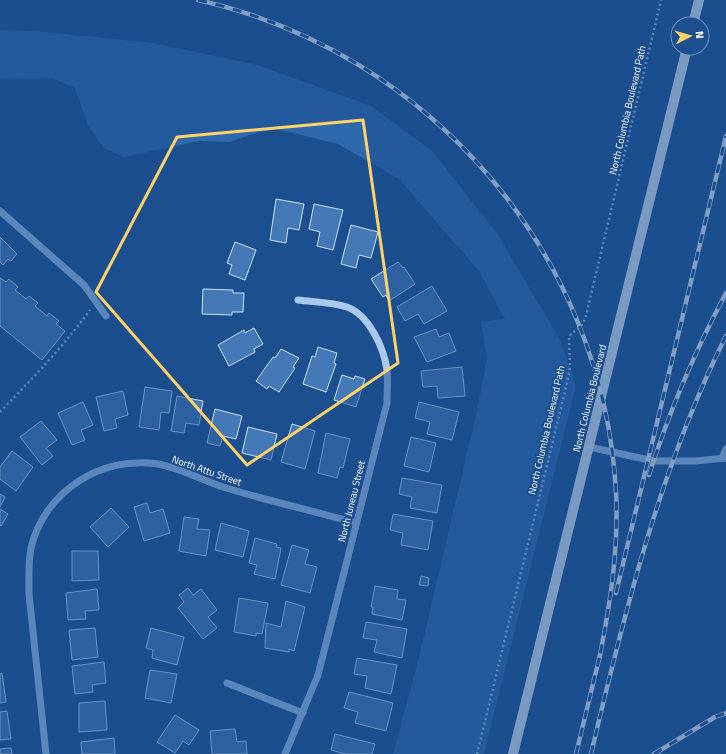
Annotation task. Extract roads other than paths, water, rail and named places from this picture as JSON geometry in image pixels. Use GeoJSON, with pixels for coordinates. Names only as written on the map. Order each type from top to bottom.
{"type":"FeatureCollection","features":[{"type":"Feature","properties":{"kind":"main road"},"geometry":{"type":"LineString","coordinates":[[695,16],[699,0]]}},
{"type":"Feature","properties":{"kind":"main road","name":"North Columbia Boulevard"},"geometry":{"type":"LineString","coordinates":[[513,754],[685,56]]}},
{"type":"Feature","properties":{"kind":"street"},"geometry":{"type":"LineString","coordinates":[[0,211],[84,285],[97,301],[106,316]]}},
{"type":"Feature","properties":{"kind":"street","name":"North Juneau Street"},"geometry":{"type":"LineString","coordinates":[[285,754],[318,675],[386,403],[388,383],[385,361],[375,336],[357,313],[347,307],[298,300]]}},
{"type":"Feature","properties":{"kind":"street"},"geometry":{"type":"LineString","coordinates":[[589,447],[654,460],[724,458],[726,449]]}},
{"type":"Feature","properties":{"kind":"street","name":"North Attu Street"},"geometry":{"type":"LineString","coordinates":[[46,754],[29,594],[29,568],[31,548],[38,529],[57,498],[70,486],[82,478],[107,469],[139,463],[156,464],[167,466],[227,488],[356,523]]}},
{"type":"Feature","properties":{"kind":"street"},"geometry":{"type":"LineString","coordinates":[[227,683],[303,713]]}},
{"type":"Feature","properties":{"kind":"railway"},"geometry":{"type":"LineString","coordinates":[[198,0],[282,26],[359,65],[429,116],[489,176],[539,245],[578,322],[604,405],[616,492],[617,513],[613,577],[599,660]]}},
{"type":"Feature","properties":{"kind":"railway"},"geometry":{"type":"LineString","coordinates":[[616,593],[726,136]]}},
{"type":"Feature","properties":{"kind":"railway"},"geometry":{"type":"LineString","coordinates":[[649,475],[683,382],[726,293]]}},
{"type":"Feature","properties":{"kind":"railway"},"geometry":{"type":"LineString","coordinates":[[591,754],[631,594],[663,488],[703,385],[726,336]]}},
{"type":"Feature","properties":{"kind":"railway"},"geometry":{"type":"LineString","coordinates":[[576,754],[600,655]]}},
{"type":"Feature","properties":{"kind":"railway"},"geometry":{"type":"LineString","coordinates":[[654,754],[715,717],[726,713]]}}]}
